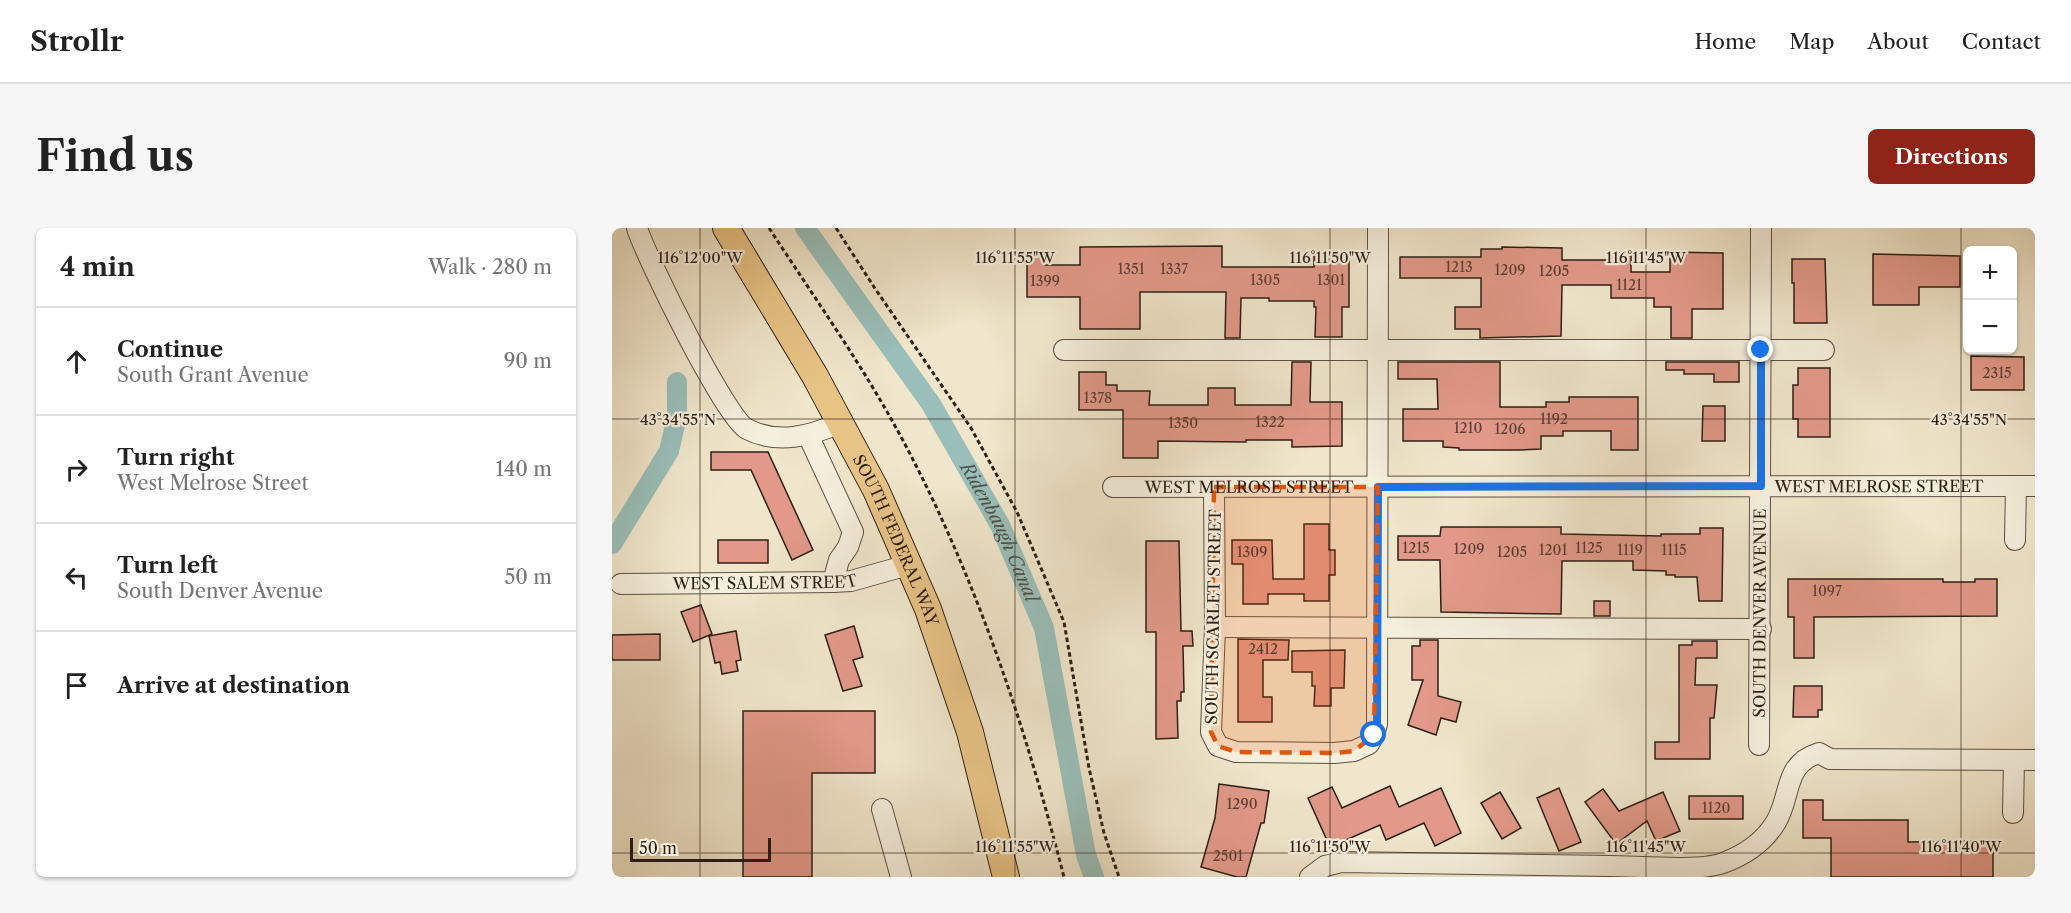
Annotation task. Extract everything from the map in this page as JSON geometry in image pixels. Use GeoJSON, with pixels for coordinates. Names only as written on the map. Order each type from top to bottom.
{"type":"FeatureCollection","features":[{"type":"Feature","properties":{"kind":"main road","name":"SOUTH FEDERAL WAY"},"geometry":{"type":"LineString","coordinates":[[726,228],[814,376],[876,490],[928,609],[970,732],[1006,877]]}},
{"type":"Feature","properties":{"kind":"street"},"geometry":{"type":"LineString","coordinates":[[637,228],[667,296],[713,382],[744,428],[765,436],[800,437],[840,423]]}},
{"type":"Feature","properties":{"kind":"street"},"geometry":{"type":"LineString","coordinates":[[1378,228],[1378,628]]}},
{"type":"Feature","properties":{"kind":"street","name":"SOUTH DENVER AVENUE"},"geometry":{"type":"LineString","coordinates":[[1759,745],[1761,228]]}},
{"type":"Feature","properties":{"kind":"street"},"geometry":{"type":"LineString","coordinates":[[1064,350],[1824,350]]}},
{"type":"Feature","properties":{"kind":"street"},"geometry":{"type":"LineString","coordinates":[[808,435],[853,532],[848,547],[839,560],[833,582]]}},
{"type":"Feature","properties":{"kind":"street"},"geometry":{"type":"LineString","coordinates":[[2015,540],[2025,514],[2025,486]]}},
{"type":"Feature","properties":{"kind":"street","name":"WEST MELROSE STREET"},"geometry":{"type":"LineString","coordinates":[[1113,487],[2025,486]]}},
{"type":"Feature","properties":{"kind":"street","name":"SOUTH SCARLET STREET"},"geometry":{"type":"LineString","coordinates":[[1214,487],[1215,627],[1211,732],[1218,746],[1236,752],[1334,753],[1354,751],[1370,744],[1377,724],[1378,628]]}},
{"type":"Feature","properties":{"kind":"street","name":"WEST SALEM STREET"},"geometry":{"type":"LineString","coordinates":[[621,584],[851,581],[908,565]]}},
{"type":"Feature","properties":{"kind":"street"},"geometry":{"type":"LineString","coordinates":[[1215,627],[1761,629]]}},
{"type":"Feature","properties":{"kind":"street"},"geometry":{"type":"LineString","coordinates":[[1311,876],[1325,866],[1341,862],[1498,870],[1699,872],[1761,843],[1777,821],[1795,767],[1805,759],[1820,753],[1830,759],[2035,760]]}},
{"type":"Feature","properties":{"kind":"street"},"geometry":{"type":"LineString","coordinates":[[2013,813],[2014,760]]}},
{"type":"Feature","properties":{"kind":"street"},"geometry":{"type":"LineString","coordinates":[[882,809],[901,877]]}},
{"type":"Feature","properties":{"kind":"path"},"geometry":{"type":"LineString","coordinates":[[770,228],[865,373],[901,437],[935,506],[984,618],[1007,684],[1064,877]]}},
{"type":"Feature","properties":{"kind":"path"},"geometry":{"type":"LineString","coordinates":[[836,228],[971,428],[1017,512],[1064,622],[1089,768],[1104,833],[1119,877]]}},
{"type":"Feature","properties":{"kind":"highlighted area"},"geometry":{"type":"Polygon","coordinates":[[[1214,487],[1378,487],[1374,735],[1354,751],[1334,753],[1236,752],[1218,746],[1211,732],[1214,487]]]}},
{"type":"Feature","properties":{"kind":"building"},"geometry":{"type":"Polygon","coordinates":[[[1222,246],[1222,267],[1314,267],[1314,253],[1349,253],[1349,307],[1342,307],[1342,337],[1315,337],[1316,307],[1314,307],[1314,301],[1269,301],[1269,298],[1241,298],[1240,338],[1225,338],[1226,292],[1140,292],[1140,329],[1080,329],[1080,297],[1027,297],[1027,257],[1045,257],[1045,265],[1080,265],[1080,247],[1222,246]]]}},
{"type":"Feature","properties":{"kind":"building"},"geometry":{"type":"Polygon","coordinates":[[[1502,247],[1562,248],[1562,260],[1611,260],[1611,253],[1631,253],[1631,272],[1670,272],[1670,252],[1723,253],[1723,309],[1692,309],[1692,338],[1671,338],[1671,307],[1654,307],[1654,298],[1611,298],[1611,285],[1562,285],[1561,336],[1480,338],[1480,329],[1455,329],[1455,307],[1481,307],[1481,278],[1400,278],[1400,257],[1481,257],[1481,249],[1502,249],[1502,247]]]}},
{"type":"Feature","properties":{"kind":"building"},"geometry":{"type":"Polygon","coordinates":[[[1873,254],[1960,256],[1960,287],[1919,287],[1919,305],[1873,305],[1873,254]]]}},
{"type":"Feature","properties":{"kind":"building"},"geometry":{"type":"Polygon","coordinates":[[[1792,259],[1825,259],[1827,323],[1794,323],[1792,259]]]}},
{"type":"Feature","properties":{"kind":"building"},"geometry":{"type":"Polygon","coordinates":[[[1971,356],[2024,357],[2024,390],[1971,390],[1971,356]]]}},
{"type":"Feature","properties":{"kind":"building"},"geometry":{"type":"Polygon","coordinates":[[[1292,362],[1311,362],[1310,402],[1342,402],[1342,446],[1292,447],[1292,440],[1158,441],[1158,458],[1123,458],[1123,410],[1079,410],[1079,372],[1106,372],[1106,385],[1117,385],[1117,391],[1150,391],[1149,405],[1208,405],[1208,388],[1235,388],[1235,405],[1291,405],[1292,362]]]}},
{"type":"Feature","properties":{"kind":"building"},"geometry":{"type":"Polygon","coordinates":[[[1398,362],[1500,362],[1500,407],[1546,407],[1546,402],[1569,402],[1569,397],[1638,397],[1638,450],[1611,450],[1611,431],[1563,431],[1563,436],[1541,436],[1541,449],[1459,450],[1459,448],[1443,447],[1443,441],[1403,441],[1403,409],[1438,409],[1437,379],[1398,379],[1398,362]]]}},
{"type":"Feature","properties":{"kind":"building"},"geometry":{"type":"Polygon","coordinates":[[[1666,362],[1739,362],[1739,382],[1714,382],[1714,374],[1684,374],[1684,370],[1666,370],[1666,362]]]}},
{"type":"Feature","properties":{"kind":"building"},"geometry":{"type":"Polygon","coordinates":[[[1798,368],[1830,368],[1830,437],[1798,437],[1798,419],[1793,419],[1793,385],[1798,385],[1798,368]]]}},
{"type":"Feature","properties":{"kind":"building"},"geometry":{"type":"Polygon","coordinates":[[[1703,406],[1725,406],[1725,441],[1702,441],[1703,406]]]}},
{"type":"Feature","properties":{"kind":"building"},"geometry":{"type":"Polygon","coordinates":[[[711,452],[768,452],[813,550],[792,560],[751,470],[711,470],[711,452]]]}},
{"type":"Feature","properties":{"kind":"building"},"geometry":{"type":"Polygon","coordinates":[[[1304,524],[1329,524],[1329,550],[1335,550],[1335,575],[1329,575],[1329,601],[1304,601],[1304,594],[1268,594],[1268,604],[1243,604],[1243,564],[1232,564],[1232,540],[1272,540],[1273,579],[1304,579],[1304,524]]]}},
{"type":"Feature","properties":{"kind":"building"},"geometry":{"type":"Polygon","coordinates":[[[1441,527],[1561,527],[1561,534],[1661,536],[1661,534],[1700,534],[1700,528],[1723,528],[1722,601],[1699,601],[1697,577],[1675,577],[1675,575],[1666,575],[1666,571],[1633,570],[1633,561],[1562,561],[1561,614],[1441,612],[1440,560],[1398,560],[1398,536],[1440,536],[1441,527]]]}},
{"type":"Feature","properties":{"kind":"building"},"geometry":{"type":"Polygon","coordinates":[[[718,540],[768,540],[768,563],[718,563],[718,540]]]}},
{"type":"Feature","properties":{"kind":"building"},"geometry":{"type":"Polygon","coordinates":[[[1146,541],[1179,541],[1181,631],[1192,631],[1193,646],[1183,646],[1184,692],[1181,692],[1181,701],[1177,701],[1178,738],[1156,739],[1156,632],[1146,632],[1146,541]]]}},
{"type":"Feature","properties":{"kind":"building"},"geometry":{"type":"Polygon","coordinates":[[[1788,579],[1943,579],[1943,582],[1975,582],[1975,579],[1997,579],[1997,616],[1814,617],[1814,658],[1794,658],[1794,617],[1788,617],[1788,579]]]}},
{"type":"Feature","properties":{"kind":"building"},"geometry":{"type":"Polygon","coordinates":[[[1594,601],[1610,601],[1610,616],[1594,616],[1594,601]]]}},
{"type":"Feature","properties":{"kind":"building"},"geometry":{"type":"Polygon","coordinates":[[[701,605],[712,634],[693,642],[681,612],[701,605]]]}},
{"type":"Feature","properties":{"kind":"building"},"geometry":{"type":"Polygon","coordinates":[[[854,626],[863,657],[853,660],[862,686],[843,691],[825,635],[854,626]]]}},
{"type":"Feature","properties":{"kind":"building"},"geometry":{"type":"Polygon","coordinates":[[[736,631],[741,660],[736,661],[738,671],[722,674],[720,662],[715,663],[709,636],[736,631]]]}},
{"type":"Feature","properties":{"kind":"building"},"geometry":{"type":"Polygon","coordinates":[[[660,634],[660,660],[612,660],[612,635],[660,634]]]}},
{"type":"Feature","properties":{"kind":"building"},"geometry":{"type":"Polygon","coordinates":[[[1238,639],[1289,640],[1288,660],[1263,660],[1263,697],[1272,697],[1272,722],[1238,722],[1238,639]]]}},
{"type":"Feature","properties":{"kind":"building"},"geometry":{"type":"Polygon","coordinates":[[[1420,640],[1438,640],[1438,696],[1461,702],[1456,722],[1441,718],[1436,735],[1408,725],[1423,680],[1412,680],[1412,646],[1420,646],[1420,640]]]}},
{"type":"Feature","properties":{"kind":"building"},"geometry":{"type":"Polygon","coordinates":[[[1692,641],[1717,641],[1717,658],[1696,658],[1695,685],[1717,685],[1714,718],[1710,718],[1710,759],[1655,759],[1655,742],[1679,742],[1679,645],[1692,645],[1692,641]]]}},
{"type":"Feature","properties":{"kind":"building"},"geometry":{"type":"Polygon","coordinates":[[[1345,650],[1344,688],[1331,688],[1331,706],[1314,706],[1315,686],[1312,686],[1312,672],[1292,672],[1292,651],[1345,650]]]}},
{"type":"Feature","properties":{"kind":"building"},"geometry":{"type":"Polygon","coordinates":[[[1794,686],[1822,686],[1822,710],[1818,710],[1818,717],[1793,717],[1794,686]]]}},
{"type":"Feature","properties":{"kind":"building"},"geometry":{"type":"Polygon","coordinates":[[[743,711],[875,711],[875,773],[812,773],[812,877],[743,877],[743,711]]]}},
{"type":"Feature","properties":{"kind":"building"},"geometry":{"type":"Polygon","coordinates":[[[1219,784],[1269,791],[1264,823],[1261,823],[1246,877],[1237,877],[1201,867],[1215,818],[1219,784]]]}},
{"type":"Feature","properties":{"kind":"building"},"geometry":{"type":"Polygon","coordinates":[[[1390,786],[1399,807],[1441,788],[1461,833],[1435,846],[1424,823],[1386,840],[1380,825],[1330,847],[1308,798],[1332,787],[1342,808],[1390,786]]]}},
{"type":"Feature","properties":{"kind":"building"},"geometry":{"type":"Polygon","coordinates":[[[1559,788],[1581,842],[1559,851],[1537,798],[1559,788]]]}},
{"type":"Feature","properties":{"kind":"building"},"geometry":{"type":"Polygon","coordinates":[[[1603,789],[1619,811],[1663,792],[1680,831],[1656,841],[1647,821],[1616,844],[1585,802],[1603,789]]]}},
{"type":"Feature","properties":{"kind":"building"},"geometry":{"type":"Polygon","coordinates":[[[1500,792],[1521,828],[1502,839],[1481,803],[1500,792]]]}},
{"type":"Feature","properties":{"kind":"building"},"geometry":{"type":"Polygon","coordinates":[[[1689,796],[1743,796],[1743,819],[1689,819],[1689,796]]]}},
{"type":"Feature","properties":{"kind":"building"},"geometry":{"type":"Polygon","coordinates":[[[1803,800],[1823,800],[1823,820],[1908,820],[1908,842],[1993,841],[1993,877],[1831,877],[1831,838],[1803,838],[1803,800]]]}},
{"type":"Feature","properties":{"kind":"waterway","name":"Ridenbaugh Canal"},"geometry":{"type":"LineString","coordinates":[[805,228],[931,404],[1000,525],[1044,628],[1086,855],[1094,877]]}},
{"type":"Feature","properties":{"kind":"waterway"},"geometry":{"type":"LineString","coordinates":[[612,544],[669,451],[677,416],[677,382]]}},
{"type":"Feature","properties":{"kind":"route"},"geometry":{"type":"LineString","coordinates":[[1374,735],[1377,724],[1378,487],[1761,486],[1761,350]]}}]}
